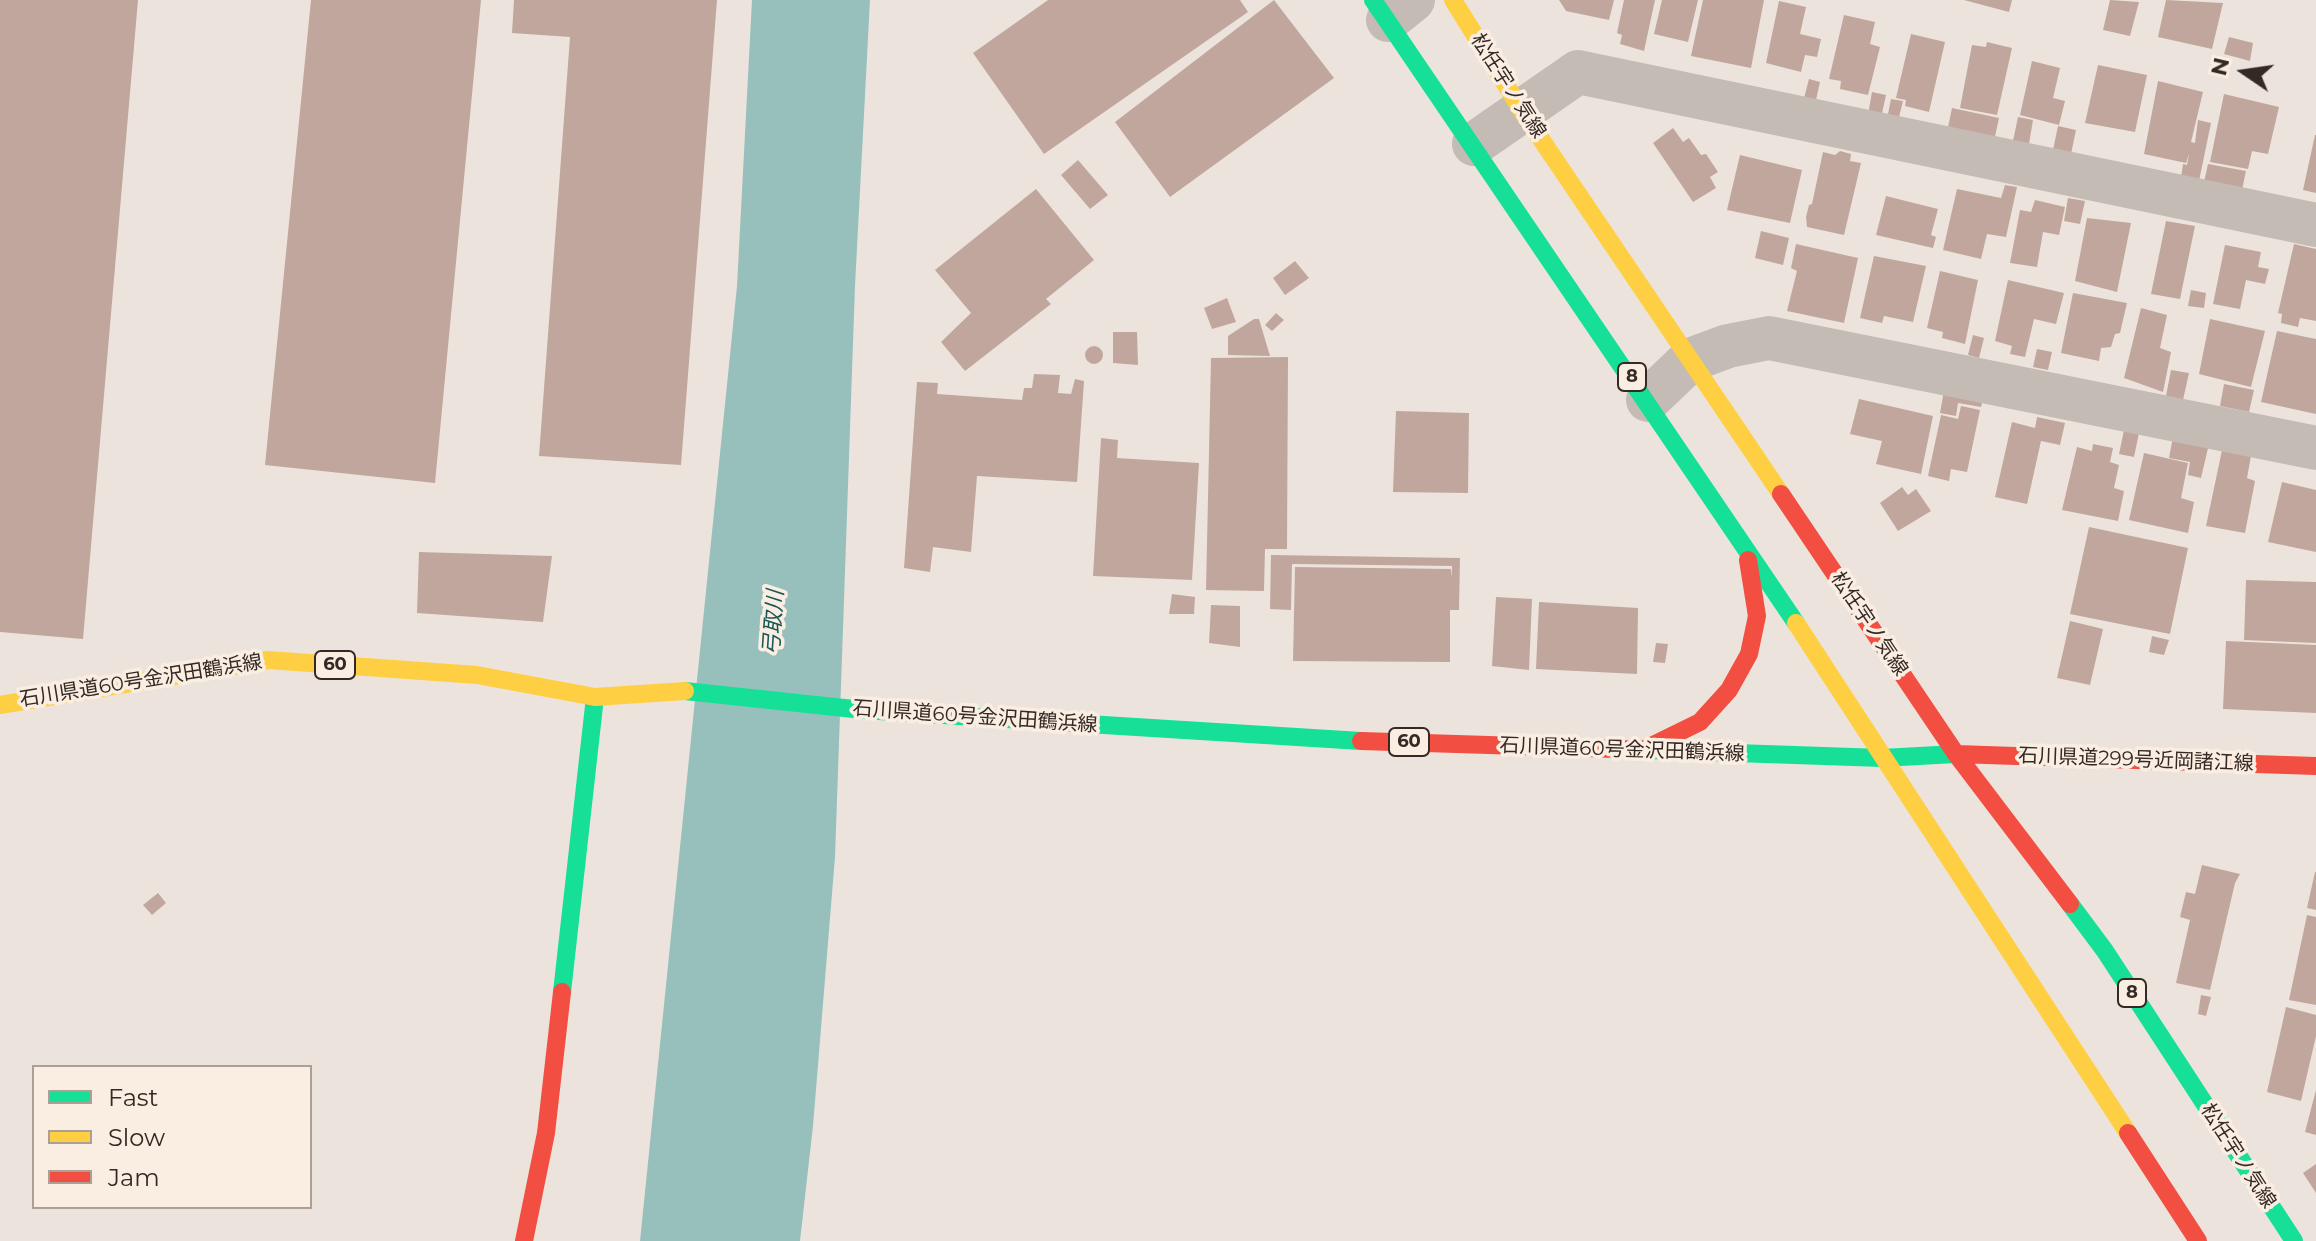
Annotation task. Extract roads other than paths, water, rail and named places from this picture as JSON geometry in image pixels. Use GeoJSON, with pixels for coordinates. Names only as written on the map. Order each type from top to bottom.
{"type":"FeatureCollection","features":[{"type":"Feature","properties":{"kind":"main road","name":"松任宇ノ気線"},"geometry":{"type":"LineString","coordinates":[[1453,0],[1522,111],[1956,754],[2105,951],[2294,1241]]}},
{"type":"Feature","properties":{"kind":"main road","name":"8"},"geometry":{"type":"LineString","coordinates":[[1391,7],[1474,144],[1745,545],[2198,1241]]}},
{"type":"Feature","properties":{"kind":"main road"},"geometry":{"type":"LineString","coordinates":[[1641,750],[1700,722],[1729,690],[1749,654],[1757,616],[1745,545]]}},
{"type":"Feature","properties":{"kind":"main road","name":"石川県道60号金沢田鶴浜線"},"geometry":{"type":"LineString","coordinates":[[0,705],[268,660],[477,675],[595,697],[671,690],[863,710],[1285,738],[1882,758],[1956,754]]}},
{"type":"Feature","properties":{"kind":"main road"},"geometry":{"type":"LineString","coordinates":[[524,1241],[546,1133],[595,697]]}},
{"type":"Feature","properties":{"kind":"main road","name":"石川県道299号近岡諸江線"},"geometry":{"type":"LineString","coordinates":[[1956,754],[2316,766]]}},
{"type":"Feature","properties":{"kind":"street"},"geometry":{"type":"LineString","coordinates":[[1474,144],[1578,72],[2316,225]]}},
{"type":"Feature","properties":{"kind":"street"},"geometry":{"type":"LineString","coordinates":[[1648,400],[1690,360],[1728,346],[1769,338],[2316,448]]}},
{"type":"Feature","properties":{"kind":"water","name":"弓取川"},"geometry":{"type":"Polygon","coordinates":[[[752,0],[870,0],[855,286],[835,857],[813,1126],[800,1241],[640,1241],[737,286],[752,0]]]}}]}
